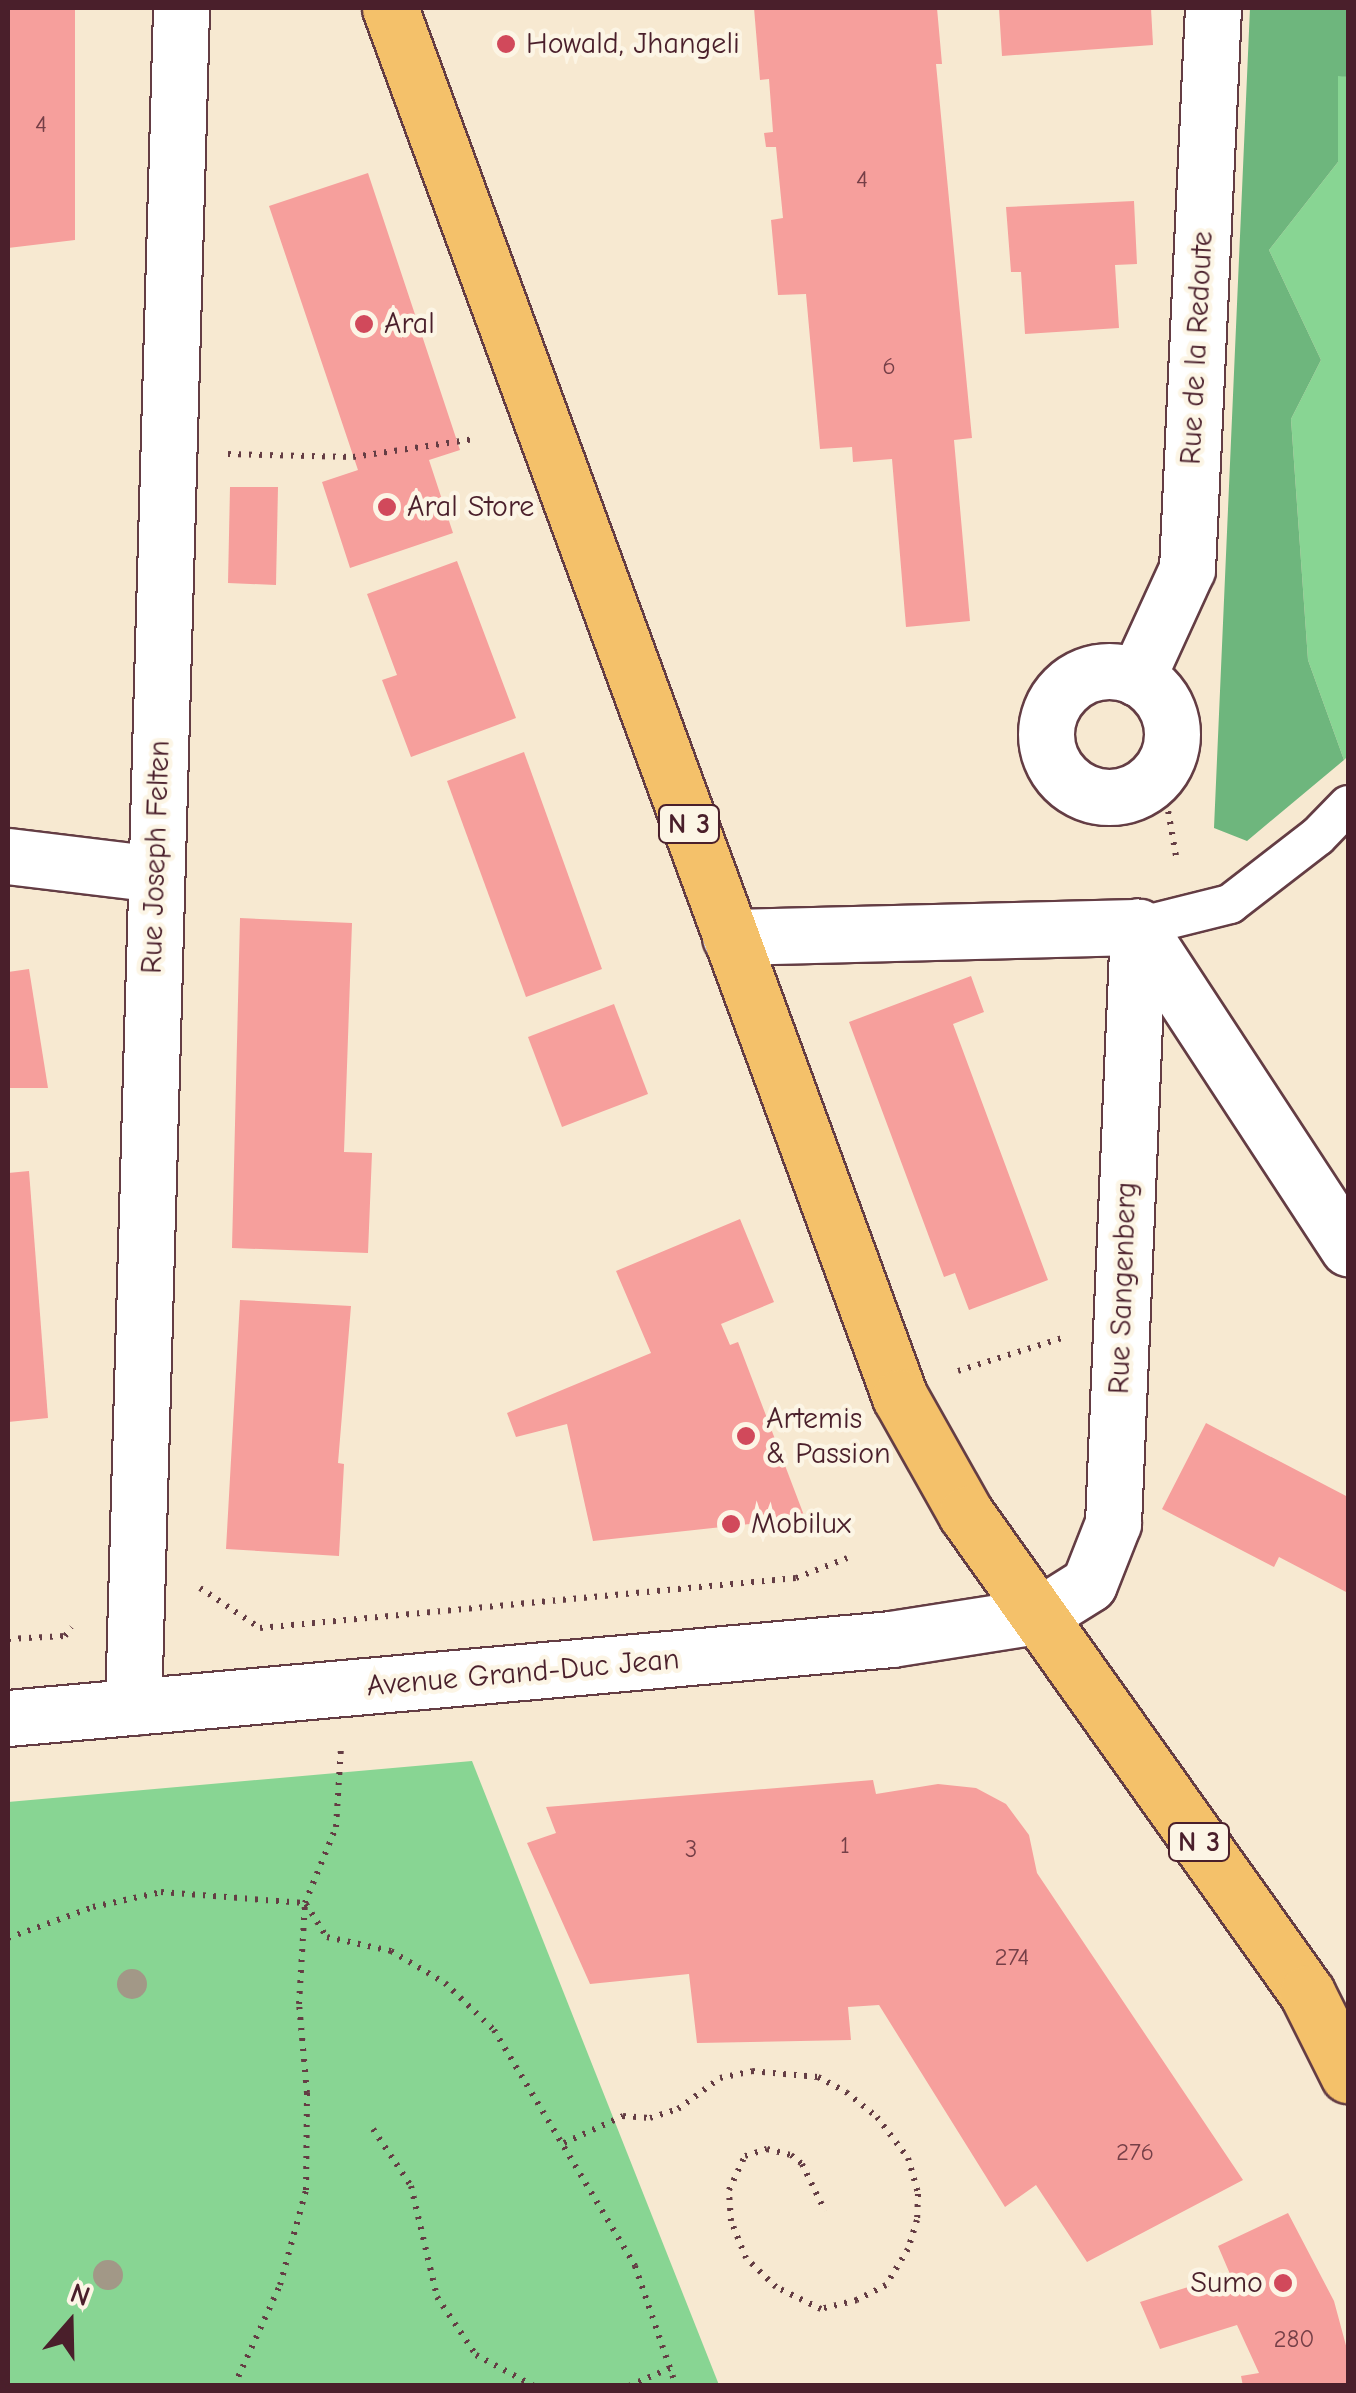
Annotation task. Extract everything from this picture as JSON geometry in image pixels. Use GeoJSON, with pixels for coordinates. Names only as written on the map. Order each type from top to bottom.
{"type":"FeatureCollection","features":[{"type":"Feature","properties":{"kind":"main road","name":"N 3"},"geometry":{"type":"LineString","coordinates":[[390,8],[900,1397],[966,1514],[1307,1994],[1348,2075]]}},
{"type":"Feature","properties":{"kind":"street","name":"Rue Joseph Felten"},"geometry":{"type":"LineString","coordinates":[[132,1707],[180,8]]}},
{"type":"Feature","properties":{"kind":"street","name":"Rue de la Redoute"},"geometry":{"type":"LineString","coordinates":[[1137,678],[1186,568],[1213,8]]}},
{"type":"Feature","properties":{"kind":"street"},"geometry":{"type":"LineString","coordinates":[[1096,672],[1137,678],[1154,690],[1172,728],[1171,750],[1162,770],[1148,785],[1108,798],[1071,784],[1056,770],[1048,750],[1050,710],[1077,679],[1096,672]]}},
{"type":"Feature","properties":{"kind":"street"},"geometry":{"type":"LineString","coordinates":[[8,856],[156,874]]}},
{"type":"Feature","properties":{"kind":"street"},"geometry":{"type":"LineString","coordinates":[[730,937],[1162,923],[1348,1248]]}},
{"type":"Feature","properties":{"kind":"street","name":"Rue Sangenberg"},"geometry":{"type":"LineString","coordinates":[[1038,1616],[1089,1584],[1113,1523],[1122,1318],[1162,923]]}},
{"type":"Feature","properties":{"kind":"street","name":"Avenue Grand-Duc Jean"},"geometry":{"type":"LineString","coordinates":[[8,1718],[891,1639],[1038,1616]]}},
{"type":"Feature","properties":{"kind":"lane"},"geometry":{"type":"LineString","coordinates":[[1162,923],[1230,904],[1318,836],[1348,805]]}},
{"type":"Feature","properties":{"kind":"path"},"geometry":{"type":"LineString","coordinates":[[168,452],[353,457],[476,439]]}},
{"type":"Feature","properties":{"kind":"path"},"geometry":{"type":"LineString","coordinates":[[1162,770],[1162,923]]}},
{"type":"Feature","properties":{"kind":"path"},"geometry":{"type":"LineString","coordinates":[[958,1371],[1122,1318]]}},
{"type":"Feature","properties":{"kind":"path"},"geometry":{"type":"LineString","coordinates":[[8,1639],[64,1636],[77,1621],[88,1594],[136,1596],[191,1583],[260,1628],[796,1578],[847,1558]]}},
{"type":"Feature","properties":{"kind":"path"},"geometry":{"type":"LineString","coordinates":[[234,2386],[280,2285],[306,2190],[308,2093],[299,2004],[305,1902],[336,1827],[346,1689],[338,1620]]}},
{"type":"Feature","properties":{"kind":"path"},"geometry":{"type":"LineString","coordinates":[[8,1938],[93,1907],[162,1892],[305,1902]]}},
{"type":"Feature","properties":{"kind":"path"},"geometry":{"type":"LineString","coordinates":[[305,1902],[327,1937],[391,1951],[457,1995],[494,2030],[635,2266],[676,2386]]}},
{"type":"Feature","properties":{"kind":"path"},"geometry":{"type":"LineString","coordinates":[[564,2143],[623,2116],[650,2118],[678,2108],[720,2078],[752,2071],[818,2078],[846,2092],[876,2118],[908,2158],[918,2194],[917,2220],[908,2249],[886,2285],[857,2300],[821,2308],[776,2288],[746,2258],[731,2221],[730,2190],[745,2156],[768,2149],[802,2164],[825,2210]]}},
{"type":"Feature","properties":{"kind":"path"},"geometry":{"type":"LineString","coordinates":[[373,2129],[411,2186],[437,2297],[476,2355],[534,2386]]}},
{"type":"Feature","properties":{"kind":"path"},"geometry":{"type":"LineString","coordinates":[[629,2386],[670,2368]]}},
{"type":"Feature","properties":{"kind":"green space"},"geometry":{"type":"Polygon","coordinates":[[[1250,8],[1348,8],[1348,77],[1338,76],[1338,162],[1269,250],[1321,360],[1291,419],[1308,660],[1344,760],[1247,841],[1214,828],[1250,8]]]}},
{"type":"Feature","properties":{"kind":"green space"},"geometry":{"type":"Polygon","coordinates":[[[1338,75],[1348,77],[1348,756],[1344,760],[1308,660],[1291,419],[1321,360],[1269,250],[1338,162],[1338,75]]]}},
{"type":"Feature","properties":{"kind":"green space"},"geometry":{"type":"Polygon","coordinates":[[[472,1761],[719,2385],[8,2385],[8,1802],[472,1761]]]}},
{"type":"Feature","properties":{"kind":"building"},"geometry":{"type":"Polygon","coordinates":[[[8,8],[75,8],[75,240],[8,248],[8,8]]]}},
{"type":"Feature","properties":{"kind":"building"},"geometry":{"type":"Polygon","coordinates":[[[754,8],[937,8],[942,64],[936,64],[972,438],[954,440],[970,621],[906,627],[892,459],[853,462],[852,447],[820,449],[806,294],[778,295],[771,220],[783,218],[776,147],[766,147],[764,133],[773,132],[769,79],[760,80],[754,8]]]}},
{"type":"Feature","properties":{"kind":"building"},"geometry":{"type":"Polygon","coordinates":[[[999,8],[1151,8],[1153,45],[1002,56],[999,8]]]}},
{"type":"Feature","properties":{"kind":"building","name":"Aral"},"geometry":{"type":"Polygon","coordinates":[[[368,173],[460,450],[429,460],[453,533],[350,568],[322,482],[358,470],[269,206],[368,173]]]}},
{"type":"Feature","properties":{"kind":"building"},"geometry":{"type":"Polygon","coordinates":[[[1134,201],[1137,264],[1115,265],[1119,328],[1025,334],[1021,272],[1011,272],[1006,207],[1134,201]]]}},
{"type":"Feature","properties":{"kind":"building"},"geometry":{"type":"Polygon","coordinates":[[[230,487],[278,487],[276,585],[228,583],[230,487]]]}},
{"type":"Feature","properties":{"kind":"building"},"geometry":{"type":"Polygon","coordinates":[[[457,561],[516,718],[411,757],[382,680],[397,675],[367,594],[457,561]]]}},
{"type":"Feature","properties":{"kind":"building"},"geometry":{"type":"Polygon","coordinates":[[[524,752],[602,969],[526,997],[447,781],[524,752]]]}},
{"type":"Feature","properties":{"kind":"building"},"geometry":{"type":"Polygon","coordinates":[[[240,918],[352,923],[344,1152],[372,1153],[368,1253],[232,1248],[240,918]]]}},
{"type":"Feature","properties":{"kind":"building"},"geometry":{"type":"Polygon","coordinates":[[[29,969],[48,1088],[8,1088],[8,972],[29,969]]]}},
{"type":"Feature","properties":{"kind":"building"},"geometry":{"type":"Polygon","coordinates":[[[971,976],[984,1012],[953,1024],[1048,1280],[969,1310],[955,1273],[944,1277],[849,1022],[971,976]]]}},
{"type":"Feature","properties":{"kind":"building"},"geometry":{"type":"Polygon","coordinates":[[[614,1004],[648,1094],[562,1127],[528,1037],[614,1004]]]}},
{"type":"Feature","properties":{"kind":"building"},"geometry":{"type":"Polygon","coordinates":[[[29,1171],[48,1418],[8,1422],[8,1173],[29,1171]]]}},
{"type":"Feature","properties":{"kind":"building"},"geometry":{"type":"Polygon","coordinates":[[[740,1219],[774,1302],[721,1324],[730,1345],[738,1342],[805,1518],[593,1541],[567,1424],[516,1437],[507,1413],[651,1353],[616,1271],[740,1219]]]}},
{"type":"Feature","properties":{"kind":"building"},"geometry":{"type":"Polygon","coordinates":[[[240,1300],[351,1306],[338,1463],[344,1464],[339,1556],[226,1549],[240,1300]]]}},
{"type":"Feature","properties":{"kind":"building"},"geometry":{"type":"Polygon","coordinates":[[[1206,1423],[1348,1497],[1348,1593],[1279,1557],[1274,1567],[1162,1509],[1206,1423]]]}},
{"type":"Feature","properties":{"kind":"building"},"geometry":{"type":"Polygon","coordinates":[[[873,1780],[876,1794],[938,1784],[976,1788],[1006,1804],[1029,1835],[1037,1873],[1243,2180],[1087,2262],[1036,2185],[1005,2207],[879,2005],[848,2007],[851,2040],[697,2043],[689,1974],[590,1984],[527,1843],[556,1833],[546,1807],[873,1780]]]}},
{"type":"Feature","properties":{"kind":"building"},"geometry":{"type":"Polygon","coordinates":[[[1288,2213],[1334,2301],[1348,2353],[1348,2386],[1243,2386],[1241,2376],[1259,2373],[1237,2325],[1160,2349],[1140,2302],[1230,2274],[1218,2246],[1288,2213]]]}},
{"type":"Feature","properties":{"kind":"place","name":"Howald, Jhangeli"},"geometry":{"type":"Point","coordinates":[506,44]}},
{"type":"Feature","properties":{"kind":"place","name":"Aral"},"geometry":{"type":"Point","coordinates":[364,324]}},
{"type":"Feature","properties":{"kind":"place","name":"Aral Store"},"geometry":{"type":"Point","coordinates":[387,507]}},
{"type":"Feature","properties":{"kind":"place","name":"Artemis & Passion"},"geometry":{"type":"Point","coordinates":[746,1436]}},
{"type":"Feature","properties":{"kind":"place","name":"Mobilux"},"geometry":{"type":"Point","coordinates":[731,1524]}},
{"type":"Feature","properties":{"kind":"place","name":"Sumo"},"geometry":{"type":"Point","coordinates":[1283,2283]}}]}
